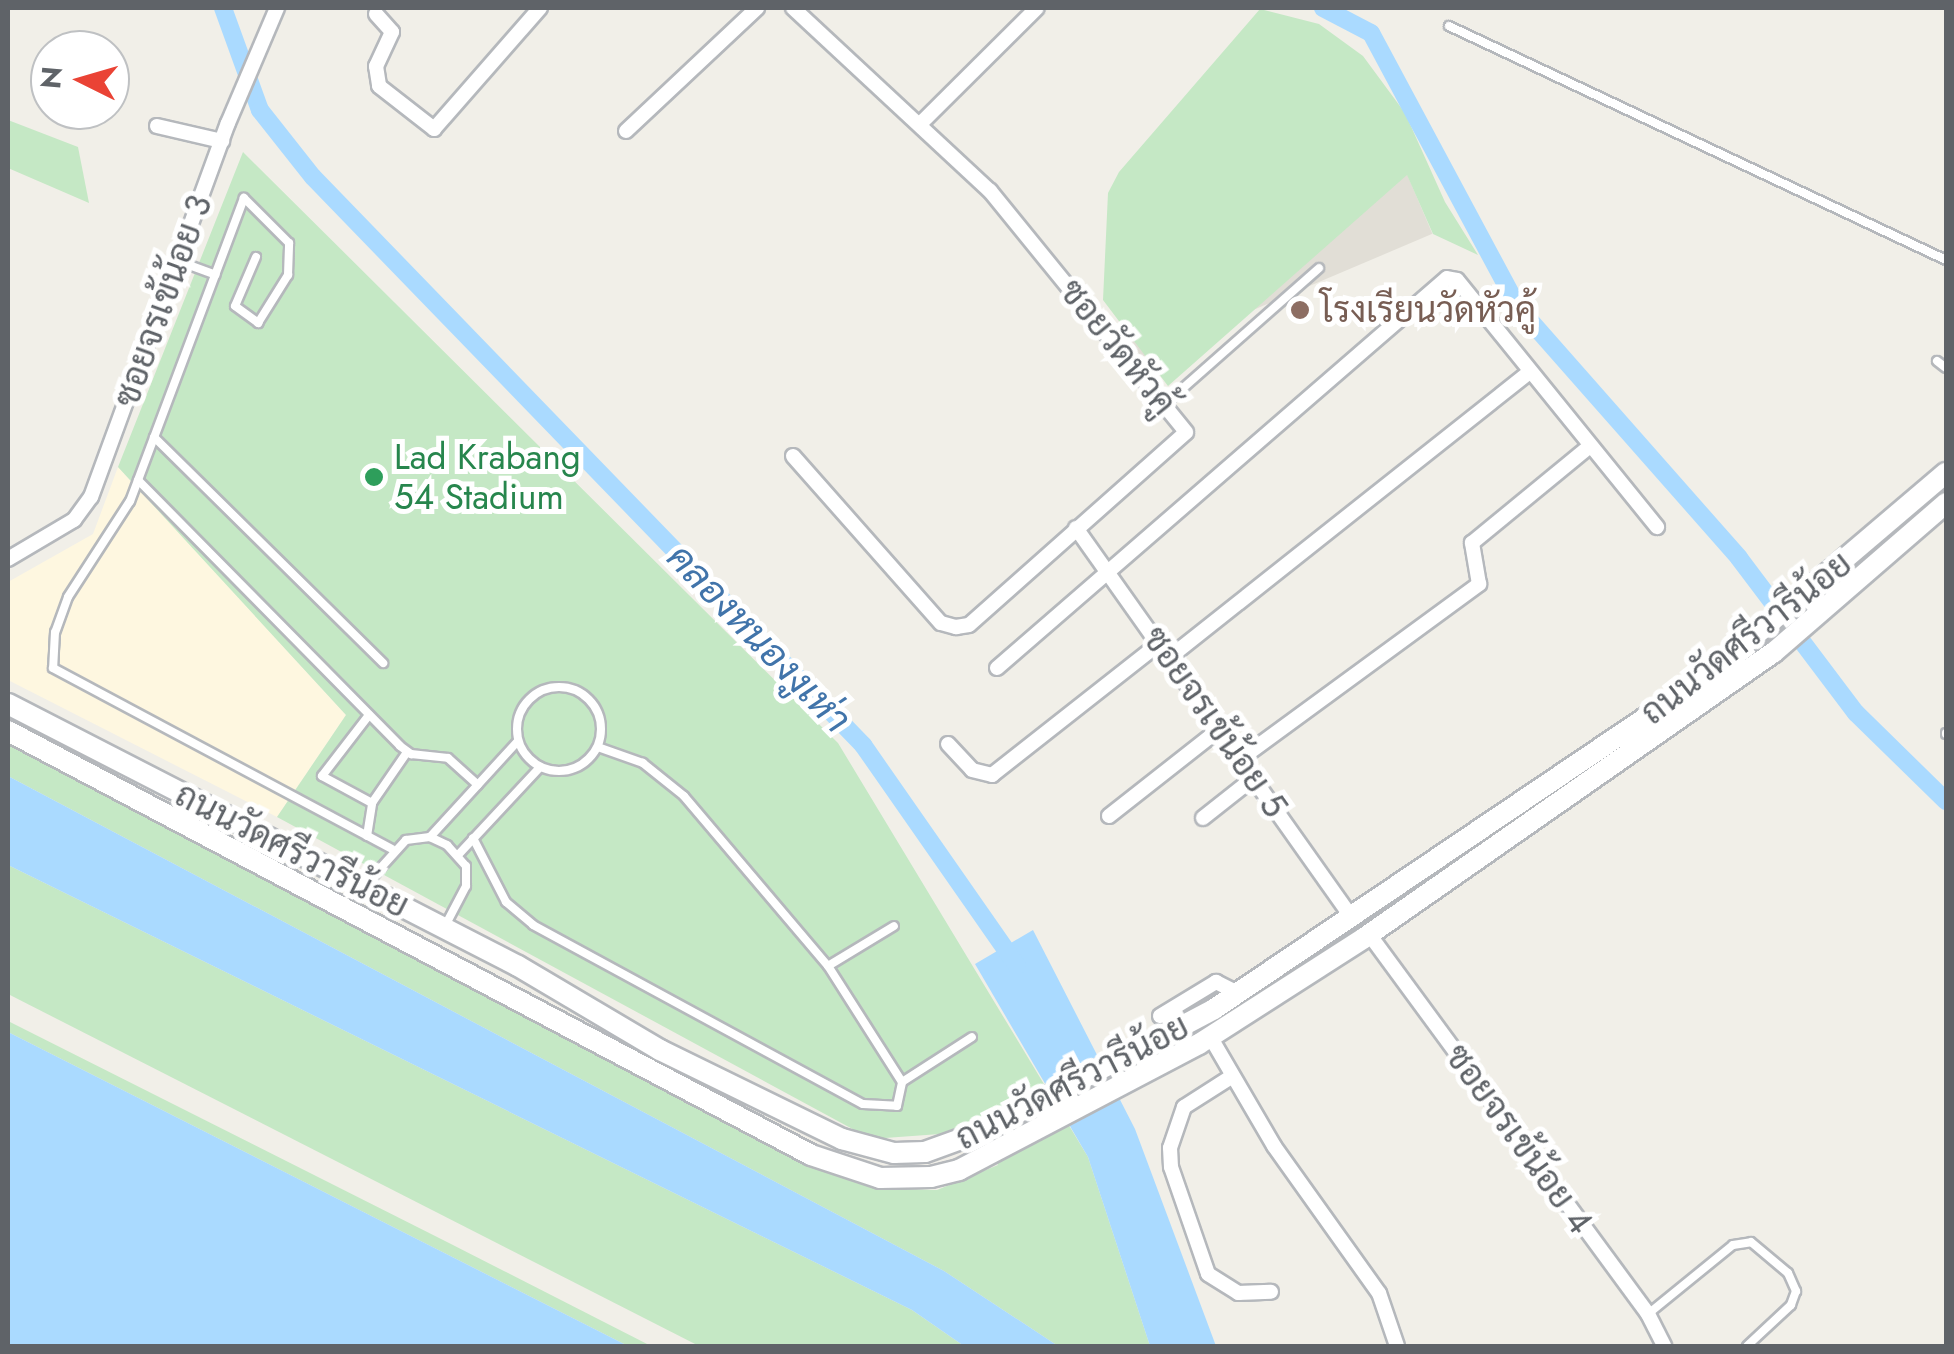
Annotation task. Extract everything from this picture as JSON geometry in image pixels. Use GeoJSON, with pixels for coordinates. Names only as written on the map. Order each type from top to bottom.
{"type":"FeatureCollection","features":[{"type":"Feature","properties":{"kind":"main road","name":"ถนนวัดศรีวารีน้อย"},"geometry":{"type":"LineString","coordinates":[[8,704],[444,928],[660,1050],[868,1148],[925,1152],[982,1131],[1187,1024],[1238,993],[1706,677],[1946,472]]}},
{"type":"Feature","properties":{"kind":"main road","name":"ถนนวัดศรีวารีน้อย"},"geometry":{"type":"LineString","coordinates":[[8,731],[811,1155],[854,1172],[910,1179],[958,1170],[1205,1041],[1369,934],[1772,653],[1946,502]]}},
{"type":"Feature","properties":{"kind":"main road"},"geometry":{"type":"LineString","coordinates":[[1351,917],[1369,934]]}},
{"type":"Feature","properties":{"kind":"street"},"geometry":{"type":"LineString","coordinates":[[376,14],[392,32],[376,66],[379,86],[434,129],[540,8]]}},
{"type":"Feature","properties":{"kind":"street"},"geometry":{"type":"LineString","coordinates":[[626,130],[758,8]]}},
{"type":"Feature","properties":{"kind":"street","name":"ซอยวัดหัวคู้"},"geometry":{"type":"LineString","coordinates":[[793,8],[990,191],[1186,432],[1180,442],[968,624],[948,626],[793,456]]}},
{"type":"Feature","properties":{"kind":"street"},"geometry":{"type":"LineString","coordinates":[[921,123],[1037,8]]}},
{"type":"Feature","properties":{"kind":"street","name":"ซอยจรเข้น้อย 3"},"geometry":{"type":"LineString","coordinates":[[8,559],[74,520],[91,497],[228,123],[276,14]]}},
{"type":"Feature","properties":{"kind":"street"},"geometry":{"type":"LineString","coordinates":[[157,126],[222,141]]}},
{"type":"Feature","properties":{"kind":"street"},"geometry":{"type":"LineString","coordinates":[[996,668],[1439,280],[1458,280],[1658,527]]}},
{"type":"Feature","properties":{"kind":"street"},"geometry":{"type":"LineString","coordinates":[[1170,657],[1529,372]]}},
{"type":"Feature","properties":{"kind":"street"},"geometry":{"type":"LineString","coordinates":[[1243,758],[1479,584],[1472,543],[1590,446]]}},
{"type":"Feature","properties":{"kind":"street","name":"ซอยจรเข้น้อย 5"},"geometry":{"type":"LineString","coordinates":[[1076,528],[1256,776],[1351,917]]}},
{"type":"Feature","properties":{"kind":"street"},"geometry":{"type":"LineString","coordinates":[[948,744],[972,770],[992,775],[1160,643]]}},
{"type":"Feature","properties":{"kind":"street"},"geometry":{"type":"LineString","coordinates":[[1110,816],[1221,728]]}},
{"type":"Feature","properties":{"kind":"street"},"geometry":{"type":"LineString","coordinates":[[1203,818],[1256,776]]}},
{"type":"Feature","properties":{"kind":"street","name":"ซอยจรเข้น้อย 4"},"geometry":{"type":"LineString","coordinates":[[1369,934],[1648,1314],[1664,1346]]}},
{"type":"Feature","properties":{"kind":"street"},"geometry":{"type":"LineString","coordinates":[[1160,1016],[1216,982],[1238,993]]}},
{"type":"Feature","properties":{"kind":"street"},"geometry":{"type":"LineString","coordinates":[[1205,1041],[1379,1292],[1397,1346]]}},
{"type":"Feature","properties":{"kind":"street"},"geometry":{"type":"LineString","coordinates":[[1231,1077],[1184,1106],[1170,1148],[1171,1167],[1208,1274],[1238,1293],[1271,1292]]}},
{"type":"Feature","properties":{"kind":"lane"},"geometry":{"type":"LineString","coordinates":[[1449,26],[1946,260]]}},
{"type":"Feature","properties":{"kind":"lane"},"geometry":{"type":"LineString","coordinates":[[256,258],[235,306],[258,323],[288,275],[289,242],[244,198],[138,480],[109,542],[68,596],[51,654],[58,676],[392,849]]}},
{"type":"Feature","properties":{"kind":"lane"},"geometry":{"type":"LineString","coordinates":[[178,261],[216,275]]}},
{"type":"Feature","properties":{"kind":"lane"},"geometry":{"type":"LineString","coordinates":[[1166,404],[1319,268]]}},
{"type":"Feature","properties":{"kind":"lane"},"geometry":{"type":"LineString","coordinates":[[1937,361],[1946,368]]}},
{"type":"Feature","properties":{"kind":"lane"},"geometry":{"type":"LineString","coordinates":[[154,437],[383,663]]}},
{"type":"Feature","properties":{"kind":"lane"},"geometry":{"type":"LineString","coordinates":[[138,480],[408,752],[448,758],[478,785]]}},
{"type":"Feature","properties":{"kind":"lane"},"geometry":{"type":"LineString","coordinates":[[364,887],[392,849],[430,837],[518,742],[523,706],[553,686],[588,696],[599,711],[598,747],[573,770],[540,767],[518,742]]}},
{"type":"Feature","properties":{"kind":"lane"},"geometry":{"type":"LineString","coordinates":[[369,715],[322,776],[372,804]]}},
{"type":"Feature","properties":{"kind":"lane"},"geometry":{"type":"LineString","coordinates":[[473,838],[506,902],[533,925],[863,1104],[897,1106],[902,1082],[828,966],[684,796],[642,763],[598,747]]}},
{"type":"Feature","properties":{"kind":"lane"},"geometry":{"type":"LineString","coordinates":[[368,836],[372,804],[408,752]]}},
{"type":"Feature","properties":{"kind":"lane"},"geometry":{"type":"LineString","coordinates":[[459,854],[540,767]]}},
{"type":"Feature","properties":{"kind":"lane"},"geometry":{"type":"LineString","coordinates":[[430,837],[459,854],[466,886],[444,928]]}},
{"type":"Feature","properties":{"kind":"lane"},"geometry":{"type":"LineString","coordinates":[[828,966],[894,926]]}},
{"type":"Feature","properties":{"kind":"lane"},"geometry":{"type":"LineString","coordinates":[[902,1082],[972,1036]]}},
{"type":"Feature","properties":{"kind":"lane"},"geometry":{"type":"LineString","coordinates":[[1648,1314],[1733,1245],[1751,1242],[1788,1273],[1796,1291],[1791,1305],[1747,1346]]}},
{"type":"Feature","properties":{"kind":"shaded area"},"geometry":{"type":"Polygon","coordinates":[[[1407,174],[1432,234],[1139,358],[1113,299],[1407,174]]]}},
{"type":"Feature","properties":{"kind":"shaded area"},"geometry":{"type":"Polygon","coordinates":[[[118,467],[346,715],[277,817],[8,680],[8,582],[93,534],[118,467]]]}},
{"type":"Feature","properties":{"kind":"green space"},"geometry":{"type":"Polygon","coordinates":[[[1260,9],[1319,24],[1363,56],[1405,113],[1445,202],[1478,255],[1433,234],[1407,175],[1168,386],[1103,300],[1108,193],[1119,172],[1260,9]]]}},
{"type":"Feature","properties":{"kind":"green space"},"geometry":{"type":"Polygon","coordinates":[[[8,120],[78,147],[89,203],[8,168],[8,120]]]}},
{"type":"Feature","properties":{"kind":"green space"},"geometry":{"type":"Polygon","coordinates":[[[243,152],[838,743],[1088,1157],[1150,1346],[1058,1346],[944,1271],[8,776],[8,731],[678,1096],[875,1188],[937,1190],[998,1165],[975,1121],[940,1134],[871,1139],[277,817],[346,715],[118,467],[243,152]]]}},
{"type":"Feature","properties":{"kind":"green space"},"geometry":{"type":"Polygon","coordinates":[[[8,865],[912,1310],[964,1346],[699,1346],[8,994],[8,865]]]}},
{"type":"Feature","properties":{"kind":"green space"},"geometry":{"type":"Polygon","coordinates":[[[8,1021],[651,1346],[628,1346],[8,1032],[8,1021]]]}},
{"type":"Feature","properties":{"kind":"water"},"geometry":{"type":"Polygon","coordinates":[[[8,776],[944,1271],[1058,1346],[964,1346],[912,1310],[8,865],[8,776]]]}},
{"type":"Feature","properties":{"kind":"water"},"geometry":{"type":"Polygon","coordinates":[[[1033,930],[1135,1129],[1216,1346],[1150,1346],[1088,1157],[975,964],[1033,930]]]}},
{"type":"Feature","properties":{"kind":"water"},"geometry":{"type":"Polygon","coordinates":[[[8,1032],[628,1346],[8,1346],[8,1032]]]}},
{"type":"Feature","properties":{"kind":"waterway","name":"คลองหนองงูเห่า"},"geometry":{"type":"LineString","coordinates":[[223,8],[260,110],[313,177],[863,745],[1017,966]]}},
{"type":"Feature","properties":{"kind":"waterway"},"geometry":{"type":"LineString","coordinates":[[1323,8],[1371,33],[1518,307],[1739,558],[1856,713],[1946,801]]}},
{"type":"Feature","properties":{"kind":"place","name":"โรงเรียนวัดหัวคู้"},"geometry":{"type":"Point","coordinates":[1300,310]}},
{"type":"Feature","properties":{"kind":"place","name":"Lad Krabang 54 Stadium"},"geometry":{"type":"Point","coordinates":[374,477]}}]}
